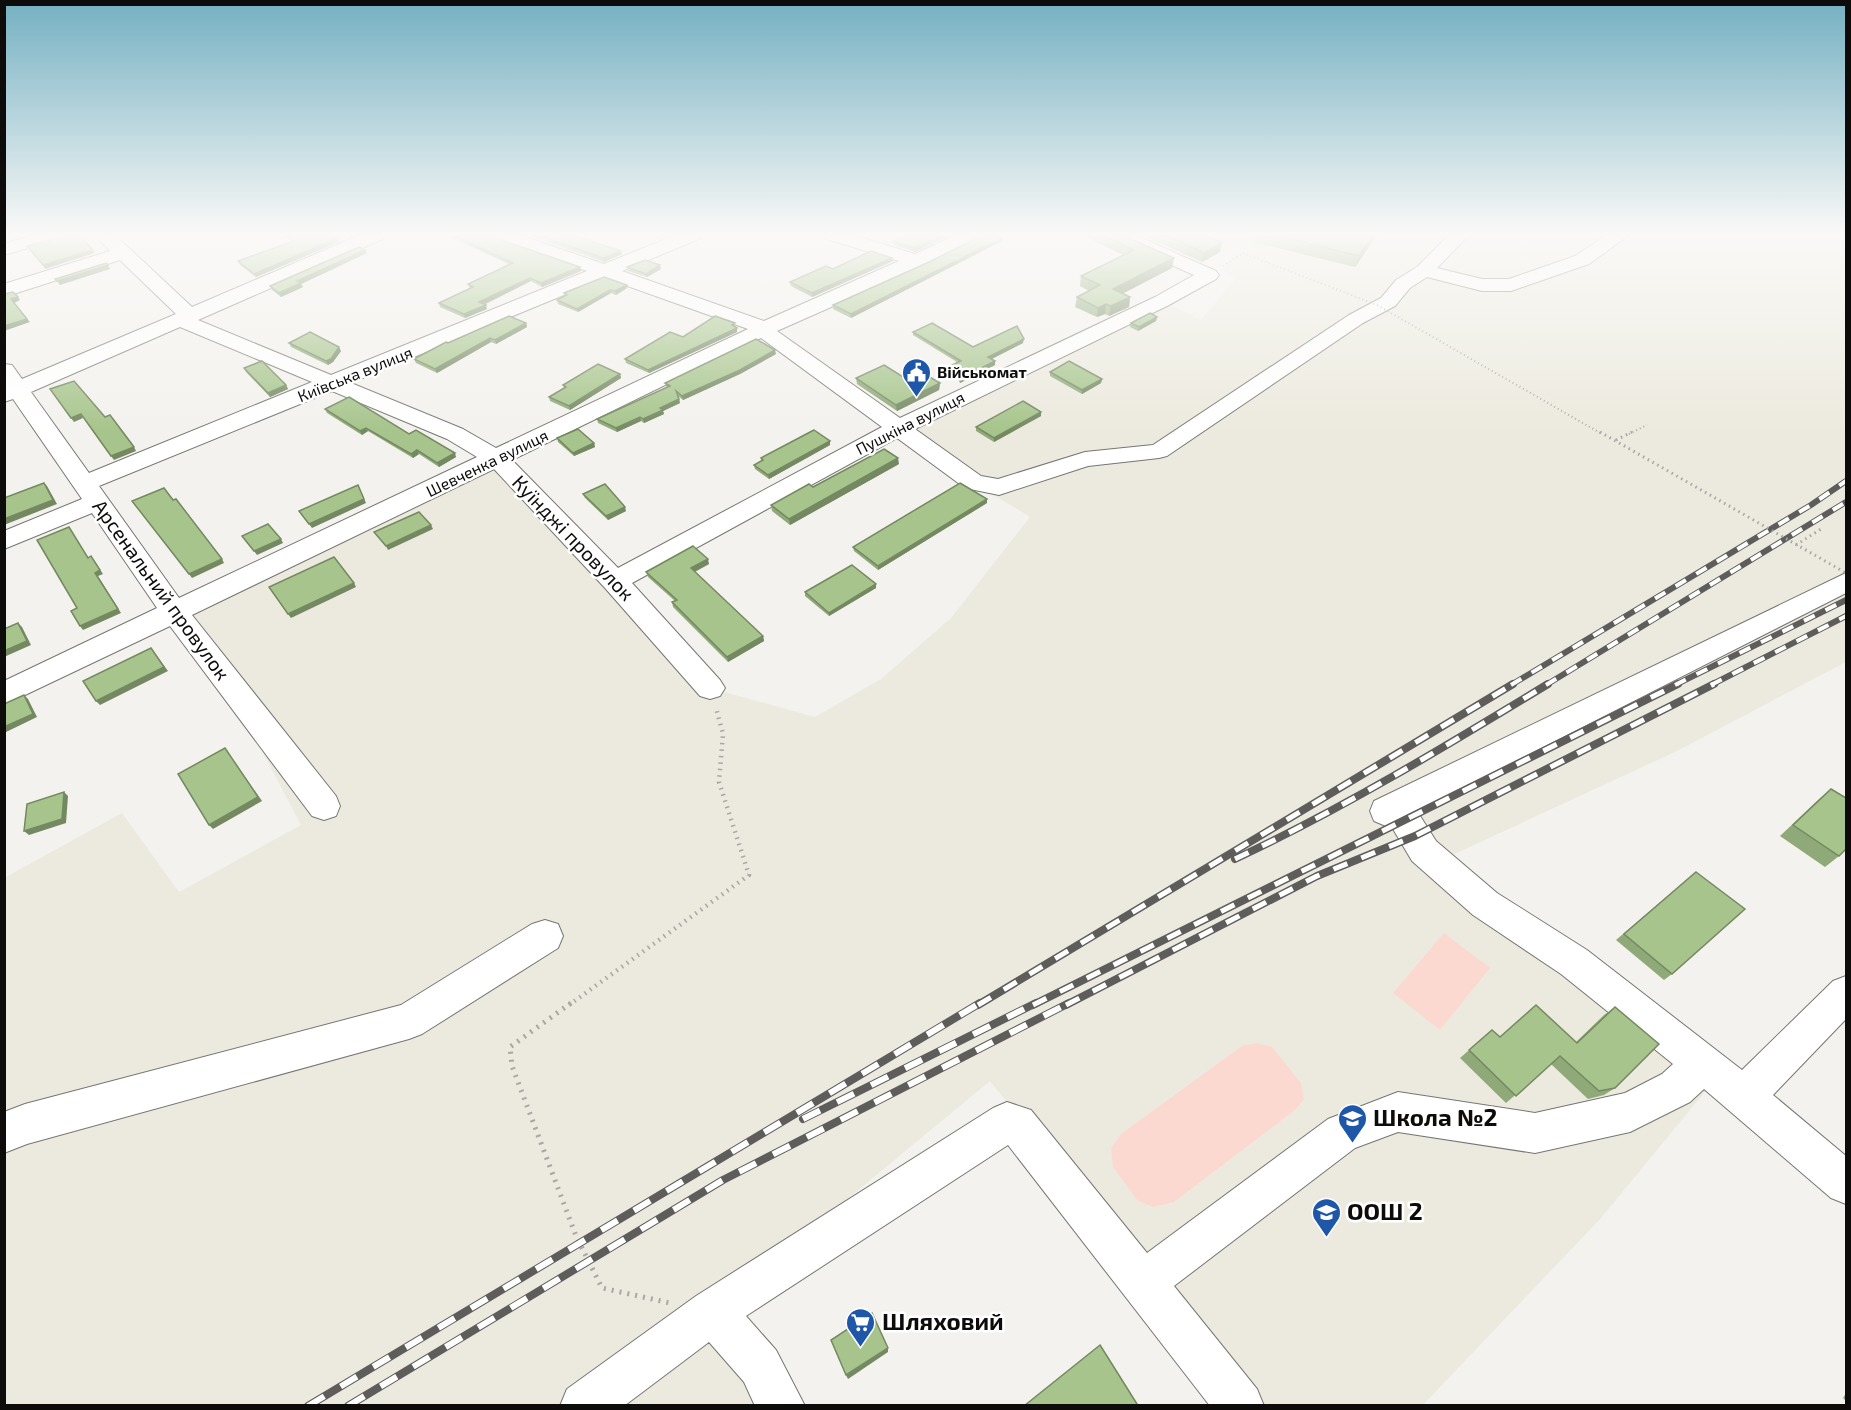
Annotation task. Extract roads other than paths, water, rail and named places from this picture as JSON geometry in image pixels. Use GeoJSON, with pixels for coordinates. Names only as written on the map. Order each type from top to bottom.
{"type":"FeatureCollection","features":[{"type":"Feature","properties":{"kind":"street","name":"Куїнджі провулок"},"geometry":{"type":"LineString","coordinates":[[169,301],[185,318],[454,434],[498,459],[615,581],[710,688]]}},
{"type":"Feature","properties":{"kind":"street"},"geometry":{"type":"LineString","coordinates":[[9,385],[225,301]]}},
{"type":"Feature","properties":{"kind":"street","name":"Київська вулиця"},"geometry":{"type":"LineString","coordinates":[[4,541],[90,493],[335,383],[533,301]]}},
{"type":"Feature","properties":{"kind":"street"},"geometry":{"type":"LineString","coordinates":[[688,301],[752,322],[836,381],[896,429],[974,483],[999,488],[1085,459],[1159,451],[1356,319],[1390,301]]}},
{"type":"Feature","properties":{"kind":"street","name":"Шевченка вулиця"},"geometry":{"type":"LineString","coordinates":[[4,694],[498,459],[762,330],[828,301]]}},
{"type":"Feature","properties":{"kind":"street","name":"Пушкіна вулиця"},"geometry":{"type":"LineString","coordinates":[[615,581],[896,429],[1162,301]]}},
{"type":"Feature","properties":{"kind":"street","name":"Арсенальний провулок"},"geometry":{"type":"LineString","coordinates":[[9,385],[175,612],[324,806]]}},
{"type":"Feature","properties":{"kind":"street"},"geometry":{"type":"LineString","coordinates":[[1846,582],[1386,812],[1405,819],[1424,851],[1485,904],[1574,962],[1744,1096],[1846,1183]]}},
{"type":"Feature","properties":{"kind":"street"},"geometry":{"type":"LineString","coordinates":[[4,1133],[25,1124],[409,1021],[544,936]]}},
{"type":"Feature","properties":{"kind":"street"},"geometry":{"type":"LineString","coordinates":[[1744,1096],[1846,994]]}},
{"type":"Feature","properties":{"kind":"street"},"geometry":{"type":"LineString","coordinates":[[1162,1269],[1342,1133],[1398,1112],[1535,1132],[1630,1112],[1676,1088],[1704,1064]]}},
{"type":"Feature","properties":{"kind":"street"},"geometry":{"type":"LineString","coordinates":[[584,1406],[712,1312],[1007,1122],[1017,1124],[1029,1138],[1240,1406]]}},
{"type":"Feature","properties":{"kind":"street"},"geometry":{"type":"LineString","coordinates":[[712,1312],[760,1366],[781,1406]]}},
{"type":"Feature","properties":{"kind":"railway"},"geometry":{"type":"LineString","coordinates":[[1511,685],[1811,505],[1846,481]]}},
{"type":"Feature","properties":{"kind":"railway"},"geometry":{"type":"LineString","coordinates":[[1546,685],[1846,502]]}},
{"type":"Feature","properties":{"kind":"railway"},"geometry":{"type":"LineString","coordinates":[[1675,685],[1846,600]]}},
{"type":"Feature","properties":{"kind":"railway"},"geometry":{"type":"LineString","coordinates":[[1711,685],[1846,616]]}},
{"type":"Feature","properties":{"kind":"railway"},"geometry":{"type":"LineString","coordinates":[[978,1005],[1513,684]]}},
{"type":"Feature","properties":{"kind":"railway"},"geometry":{"type":"LineString","coordinates":[[1235,859],[1355,798],[1548,684]]}},
{"type":"Feature","properties":{"kind":"railway"},"geometry":{"type":"LineString","coordinates":[[1033,1005],[1678,684]]}},
{"type":"Feature","properties":{"kind":"railway"},"geometry":{"type":"LineString","coordinates":[[1066,1005],[1317,876],[1415,836],[1714,684]]}},
{"type":"Feature","properties":{"kind":"railway"},"geometry":{"type":"LineString","coordinates":[[308,1406],[980,1003]]}},
{"type":"Feature","properties":{"kind":"railway"},"geometry":{"type":"LineString","coordinates":[[803,1119],[1036,1003]]}},
{"type":"Feature","properties":{"kind":"railway"},"geometry":{"type":"LineString","coordinates":[[348,1406],[723,1180],[1069,1003]]}},
{"type":"Feature","properties":{"kind":"place","name":"Військомат"},"geometry":{"type":"Point","coordinates":[916,398]}},
{"type":"Feature","properties":{"kind":"place","name":"Школа №2"},"geometry":{"type":"Point","coordinates":[1352,1144]}},
{"type":"Feature","properties":{"kind":"place","name":"ООШ 2"},"geometry":{"type":"Point","coordinates":[1326,1238]}},
{"type":"Feature","properties":{"kind":"place","name":"Шляховий"},"geometry":{"type":"Point","coordinates":[861,1348]}}]}
